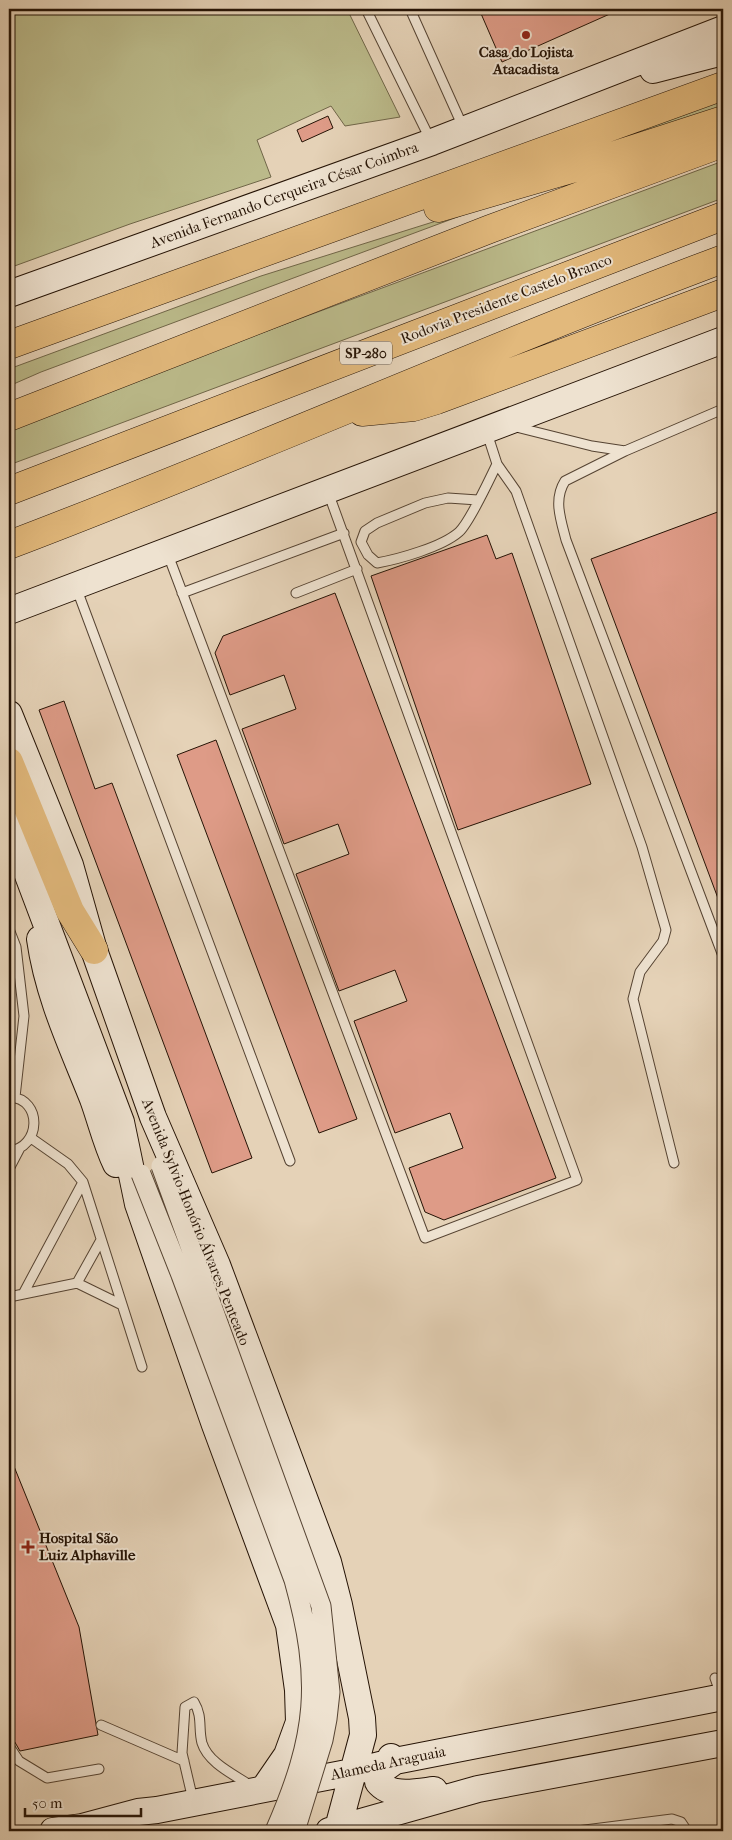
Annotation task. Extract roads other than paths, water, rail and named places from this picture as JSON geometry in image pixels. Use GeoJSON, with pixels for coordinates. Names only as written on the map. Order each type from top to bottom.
{"type":"FeatureCollection","features":[{"type":"Feature","properties":{"kind":"highway"},"geometry":{"type":"LineString","coordinates":[[9,345],[723,86]]}},
{"type":"Feature","properties":{"kind":"highway"},"geometry":{"type":"LineString","coordinates":[[9,359],[462,200],[578,167],[723,120]]}},
{"type":"Feature","properties":{"kind":"highway"},"geometry":{"type":"LineString","coordinates":[[9,417],[490,229],[723,143]]}},
{"type":"Feature","properties":{"kind":"highway","name":"Rodovia Presidente Castelo Branco"},"geometry":{"type":"LineString","coordinates":[[9,490],[723,216]]}},
{"type":"Feature","properties":{"kind":"highway"},"geometry":{"type":"LineString","coordinates":[[9,545],[338,414],[610,302],[723,259]]}},
{"type":"Feature","properties":{"kind":"highway"},"geometry":{"type":"LineString","coordinates":[[338,414],[414,407],[723,293]]}},
{"type":"Feature","properties":{"kind":"highway"},"geometry":{"type":"LineString","coordinates":[[9,762],[70,912],[94,950]]}},
{"type":"Feature","properties":{"kind":"street"},"geometry":{"type":"LineString","coordinates":[[557,92],[723,29]]}},
{"type":"Feature","properties":{"kind":"street"},"geometry":{"type":"LineString","coordinates":[[557,92],[723,52]]}},
{"type":"Feature","properties":{"kind":"street","name":"Avenida Fernando Cerqueira César Coimbra"},"geometry":{"type":"LineString","coordinates":[[9,294],[432,142],[557,92]]}},
{"type":"Feature","properties":{"kind":"street"},"geometry":{"type":"LineString","coordinates":[[9,611],[723,340]]}},
{"type":"Feature","properties":{"kind":"street","name":"Avenida Sylvio Honório Álvares Penteado"},"geometry":{"type":"LineString","coordinates":[[9,714],[70,866],[94,950],[153,1117],[217,1265],[328,1562],[362,1718],[363,1735]]}},
{"type":"Feature","properties":{"kind":"street"},"geometry":{"type":"LineString","coordinates":[[9,825],[121,1122],[138,1204],[215,1425],[284,1609],[294,1648],[299,1722],[287,1755],[261,1788]]}},
{"type":"Feature","properties":{"kind":"street"},"geometry":{"type":"LineString","coordinates":[[161,1166],[321,1606],[330,1692],[327,1719],[323,1740],[295,1831]]}},
{"type":"Feature","properties":{"kind":"street"},"geometry":{"type":"LineString","coordinates":[[141,1174],[185,1285],[291,1571],[305,1621],[313,1686],[311,1721],[289,1799],[275,1831]]}},
{"type":"Feature","properties":{"kind":"street"},"geometry":{"type":"LineString","coordinates":[[284,1609],[336,1595]]}},
{"type":"Feature","properties":{"kind":"street","name":"Alameda Araguaia"},"geometry":{"type":"LineString","coordinates":[[53,1831],[82,1827],[138,1812],[157,1810],[261,1788],[352,1772],[720,1691]]}},
{"type":"Feature","properties":{"kind":"street"},"geometry":{"type":"LineString","coordinates":[[333,1830],[363,1735],[395,1761],[384,1769],[378,1778],[378,1782],[385,1788],[404,1793],[478,1789]]}},
{"type":"Feature","properties":{"kind":"street"},"geometry":{"type":"LineString","coordinates":[[333,1830],[478,1789],[723,1743]]}},
{"type":"Feature","properties":{"kind":"street"},"geometry":{"type":"LineString","coordinates":[[110,1831],[157,1810]]}},
{"type":"Feature","properties":{"kind":"lane"},"geometry":{"type":"LineString","coordinates":[[366,9],[432,142]]}},
{"type":"Feature","properties":{"kind":"lane"},"geometry":{"type":"LineString","coordinates":[[410,9],[464,130]]}},
{"type":"Feature","properties":{"kind":"lane"},"geometry":{"type":"LineString","coordinates":[[723,409],[625,451],[565,480],[558,499],[566,540],[723,956]]}},
{"type":"Feature","properties":{"kind":"lane"},"geometry":{"type":"LineString","coordinates":[[478,500],[448,498],[425,503],[377,523],[366,531],[361,542],[368,556],[377,563],[445,541],[460,531],[478,500],[496,464],[494,427],[625,451]]}},
{"type":"Feature","properties":{"kind":"lane"},"geometry":{"type":"LineString","coordinates":[[496,464],[516,491],[642,847],[666,930],[663,941],[640,972],[633,999],[674,1163]]}},
{"type":"Feature","properties":{"kind":"lane"},"geometry":{"type":"LineString","coordinates":[[167,552],[425,1238],[576,1180],[327,490]]}},
{"type":"Feature","properties":{"kind":"lane"},"geometry":{"type":"LineString","coordinates":[[182,593],[344,533]]}},
{"type":"Feature","properties":{"kind":"lane"},"geometry":{"type":"LineString","coordinates":[[296,593],[357,569]]}},
{"type":"Feature","properties":{"kind":"lane"},"geometry":{"type":"LineString","coordinates":[[75,585],[290,1161]]}},
{"type":"Feature","properties":{"kind":"lane"},"geometry":{"type":"LineString","coordinates":[[9,928],[16,947],[24,1016],[12,1097],[29,1107],[34,1115],[35,1123],[31,1138],[20,1148],[9,1169]]}},
{"type":"Feature","properties":{"kind":"lane"},"geometry":{"type":"LineString","coordinates":[[31,1138],[68,1164],[83,1182],[120,1304],[142,1366]]}},
{"type":"Feature","properties":{"kind":"lane"},"geometry":{"type":"LineString","coordinates":[[9,1151],[20,1148]]}},
{"type":"Feature","properties":{"kind":"lane"},"geometry":{"type":"LineString","coordinates":[[23,1294],[83,1182]]}},
{"type":"Feature","properties":{"kind":"lane"},"geometry":{"type":"LineString","coordinates":[[77,1282],[101,1240]]}},
{"type":"Feature","properties":{"kind":"lane"},"geometry":{"type":"LineString","coordinates":[[9,1298],[77,1282],[120,1304]]}},
{"type":"Feature","properties":{"kind":"lane"},"geometry":{"type":"LineString","coordinates":[[193,1803],[181,1745],[185,1707],[194,1702],[200,1713],[202,1741],[207,1753],[214,1760],[261,1788]]}},
{"type":"Feature","properties":{"kind":"lane"},"geometry":{"type":"LineString","coordinates":[[100,1725],[184,1761]]}},
{"type":"Feature","properties":{"kind":"lane"},"geometry":{"type":"LineString","coordinates":[[9,1746],[19,1761],[47,1778],[99,1769]]}},
{"type":"Feature","properties":{"kind":"lane"},"geometry":{"type":"LineString","coordinates":[[577,1831],[672,1819],[681,1822],[687,1831]]}},
{"type":"Feature","properties":{"kind":"place","name":"Casa do Lojista Atacadista"},"geometry":{"type":"Point","coordinates":[526,35]}},
{"type":"Feature","properties":{"kind":"place","name":"Hospital São Luiz Alphaville"},"geometry":{"type":"Point","coordinates":[28,1547]}}]}
